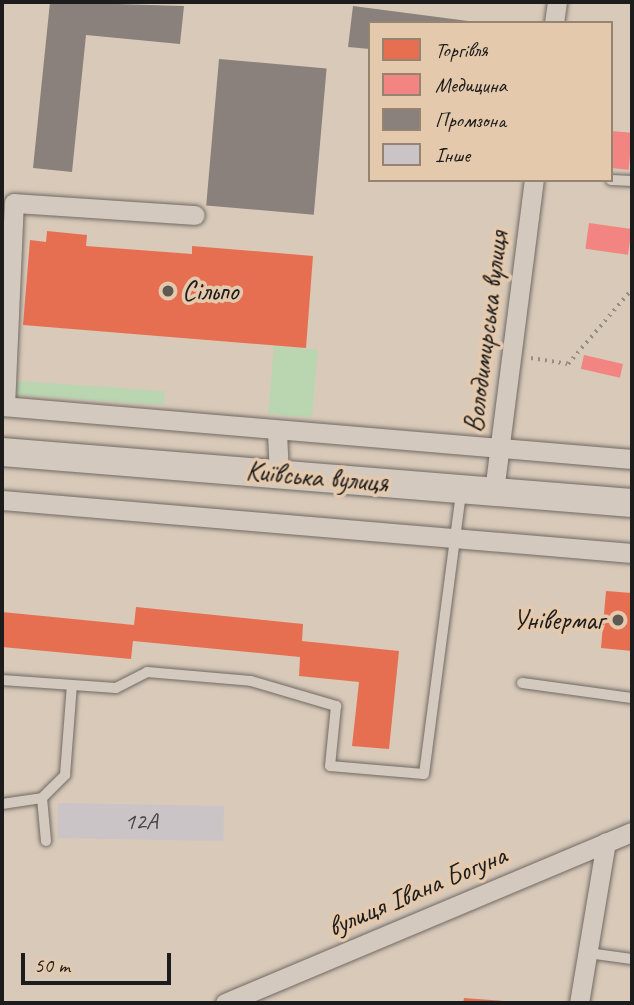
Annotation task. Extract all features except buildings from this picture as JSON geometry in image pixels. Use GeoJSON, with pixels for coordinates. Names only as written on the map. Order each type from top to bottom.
{"type":"FeatureCollection","features":[{"type":"Feature","properties":{"kind":"main road","name":"Київська вулиця"},"geometry":{"type":"LineString","coordinates":[[2,452],[632,503]]}},
{"type":"Feature","properties":{"kind":"street"},"geometry":{"type":"LineString","coordinates":[[554,21],[557,2]]}},
{"type":"Feature","properties":{"kind":"street","name":"Володимирська вулиця"},"geometry":{"type":"LineString","coordinates":[[494,491],[534,182]]}},
{"type":"Feature","properties":{"kind":"street"},"geometry":{"type":"LineString","coordinates":[[195,215],[15,203],[3,406],[277,432],[632,459]]}},
{"type":"Feature","properties":{"kind":"street"},"geometry":{"type":"LineString","coordinates":[[277,432],[279,474]]}},
{"type":"Feature","properties":{"kind":"street"},"geometry":{"type":"LineString","coordinates":[[2,500],[632,553]]}},
{"type":"Feature","properties":{"kind":"street","name":"вулиця Івана Богуна"},"geometry":{"type":"LineString","coordinates":[[225,1003],[632,832]]}},
{"type":"Feature","properties":{"kind":"street"},"geometry":{"type":"LineString","coordinates":[[579,1003],[606,842]]}},
{"type":"Feature","properties":{"kind":"lane"},"geometry":{"type":"LineString","coordinates":[[613,180],[632,181]]}},
{"type":"Feature","properties":{"kind":"lane"},"geometry":{"type":"LineString","coordinates":[[2,680],[116,688],[147,672],[251,681],[336,706],[330,766],[424,775],[461,488]]}},
{"type":"Feature","properties":{"kind":"lane"},"geometry":{"type":"LineString","coordinates":[[522,683],[632,698]]}},
{"type":"Feature","properties":{"kind":"lane"},"geometry":{"type":"LineString","coordinates":[[2,804],[42,798],[65,775],[72,685]]}},
{"type":"Feature","properties":{"kind":"lane"},"geometry":{"type":"LineString","coordinates":[[42,798],[46,841]]}},
{"type":"Feature","properties":{"kind":"lane"},"geometry":{"type":"LineString","coordinates":[[588,953],[632,958]]}},
{"type":"Feature","properties":{"kind":"path"},"geometry":{"type":"LineString","coordinates":[[511,354],[568,364],[632,289]]}},
{"type":"Feature","properties":{"kind":"green space"},"geometry":{"type":"Polygon","coordinates":[[[274,346],[318,350],[312,418],[268,414],[274,346]]]}},
{"type":"Feature","properties":{"kind":"green space"},"geometry":{"type":"Polygon","coordinates":[[[18,381],[165,391],[164,405],[17,395],[18,381]]]}},
{"type":"Feature","properties":{"kind":"place","name":"Сільпо"},"geometry":{"type":"Point","coordinates":[168,291]}},
{"type":"Feature","properties":{"kind":"place","name":"Універмаг"},"geometry":{"type":"Point","coordinates":[618,620]}}]}
